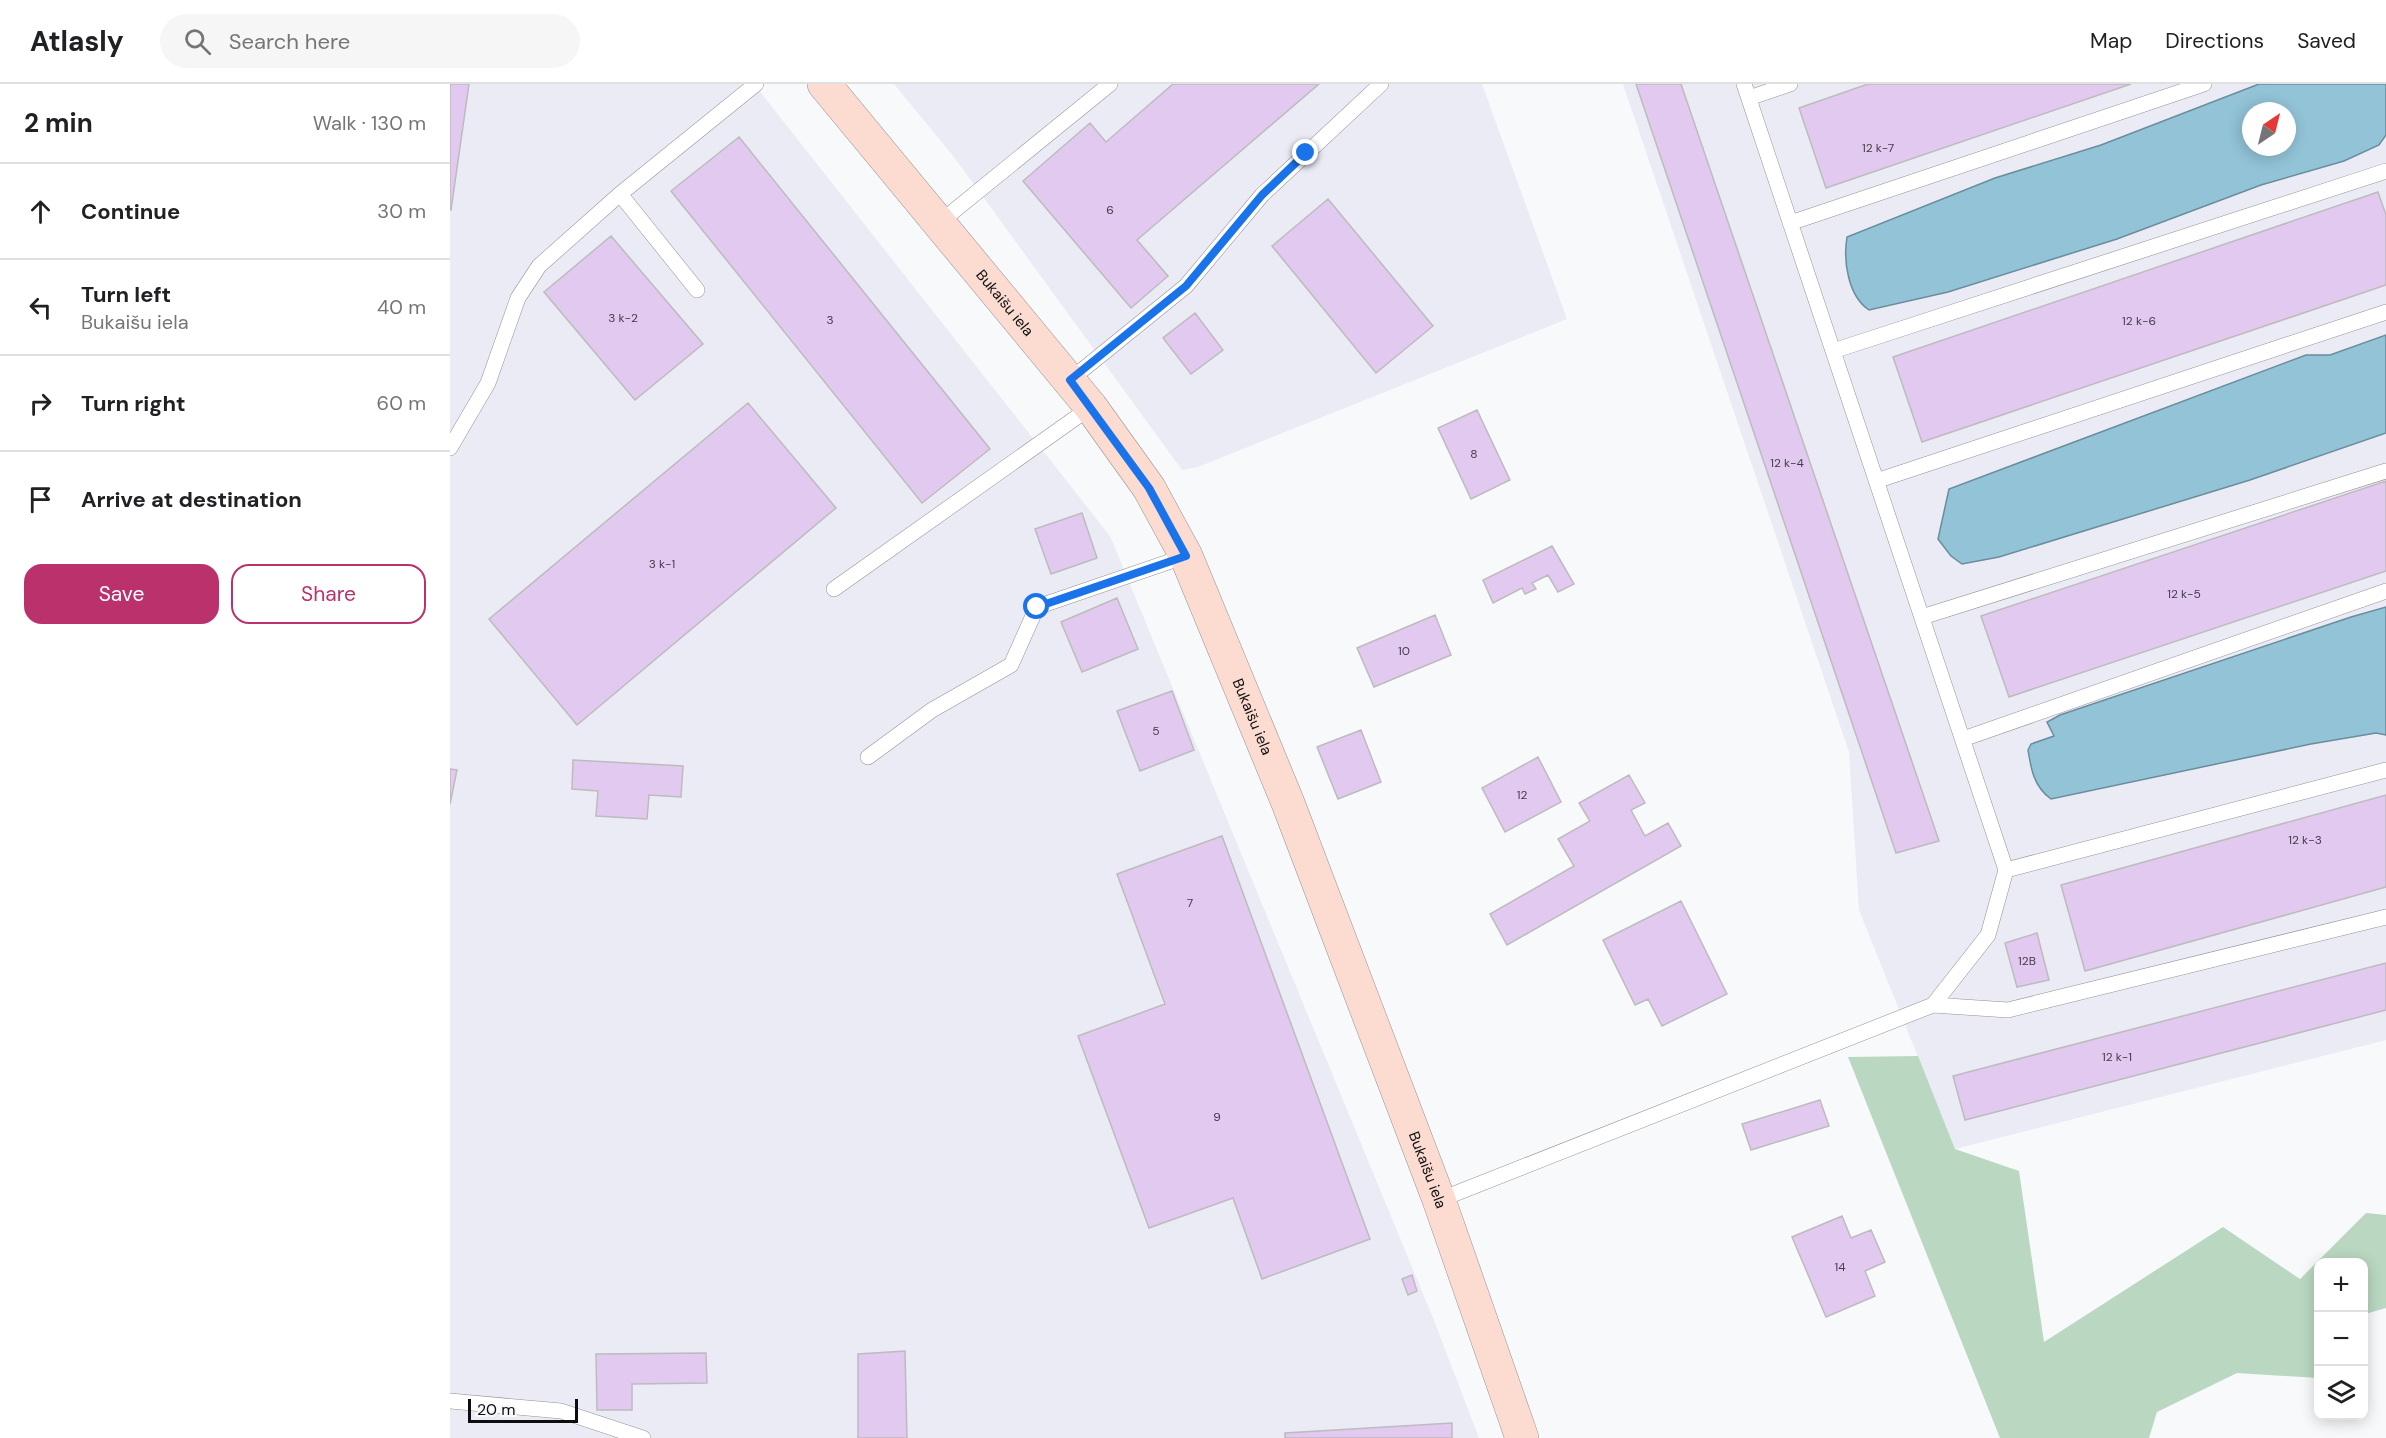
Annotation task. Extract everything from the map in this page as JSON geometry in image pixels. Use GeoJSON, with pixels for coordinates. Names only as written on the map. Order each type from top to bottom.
{"type":"FeatureCollection","features":[{"type":"Feature","properties":{"kind":"street","name":"Bukaišu iela"},"geometry":{"type":"LineString","coordinates":[[824,84],[1091,407],[1149,488],[1186,556],[1288,803],[1439,1200],[1522,1438]]}},
{"type":"Feature","properties":{"kind":"lane"},"geometry":{"type":"LineString","coordinates":[[450,448],[488,383],[518,298],[539,266],[620,194],[756,84]]}},
{"type":"Feature","properties":{"kind":"lane"},"geometry":{"type":"LineString","coordinates":[[939,223],[1110,84]]}},
{"type":"Feature","properties":{"kind":"lane"},"geometry":{"type":"LineString","coordinates":[[1070,380],[1186,286],[1262,195],[1381,84]]}},
{"type":"Feature","properties":{"kind":"lane"},"geometry":{"type":"LineString","coordinates":[[1790,84],[1746,91],[2006,870],[1988,935],[1933,1005]]}},
{"type":"Feature","properties":{"kind":"lane"},"geometry":{"type":"LineString","coordinates":[[1790,223],[2204,84]]}},
{"type":"Feature","properties":{"kind":"lane"},"geometry":{"type":"LineString","coordinates":[[1833,351],[2386,171]]}},
{"type":"Feature","properties":{"kind":"lane"},"geometry":{"type":"LineString","coordinates":[[620,194],[698,290]]}},
{"type":"Feature","properties":{"kind":"lane"},"geometry":{"type":"LineString","coordinates":[[1876,481],[2386,312]]}},
{"type":"Feature","properties":{"kind":"lane"},"geometry":{"type":"LineString","coordinates":[[834,589],[1091,407]]}},
{"type":"Feature","properties":{"kind":"lane"},"geometry":{"type":"LineString","coordinates":[[1922,617],[2386,471]]}},
{"type":"Feature","properties":{"kind":"lane"},"geometry":{"type":"LineString","coordinates":[[868,757],[932,710],[1011,665],[1037,607],[1186,556]]}},
{"type":"Feature","properties":{"kind":"lane"},"geometry":{"type":"LineString","coordinates":[[1963,739],[2386,591]]}},
{"type":"Feature","properties":{"kind":"lane"},"geometry":{"type":"LineString","coordinates":[[2006,870],[2386,770]]}},
{"type":"Feature","properties":{"kind":"lane"},"geometry":{"type":"LineString","coordinates":[[1439,1200],[1933,1005],[2008,1010],[2386,916]]}},
{"type":"Feature","properties":{"kind":"lane"},"geometry":{"type":"LineString","coordinates":[[450,1401],[561,1411],[643,1438]]}},
{"type":"Feature","properties":{"kind":"shaded area"},"geometry":{"type":"Polygon","coordinates":[[[450,84],[754,84],[1110,536],[1433,1318],[1479,1438],[450,1438],[450,84]]]}},
{"type":"Feature","properties":{"kind":"shaded area"},"geometry":{"type":"Polygon","coordinates":[[[894,84],[1482,84],[1567,319],[1198,467],[1182,470],[954,157],[894,84]]]}},
{"type":"Feature","properties":{"kind":"shaded area"},"geometry":{"type":"Polygon","coordinates":[[[1623,84],[2386,84],[2386,1040],[1955,1149],[1859,910],[1849,752],[1623,84]]]}},
{"type":"Feature","properties":{"kind":"green space"},"geometry":{"type":"Polygon","coordinates":[[[1918,1056],[1955,1149],[2019,1171],[2044,1342],[2223,1227],[2300,1279],[2314,1265],[2314,1378],[2237,1373],[2157,1412],[2149,1438],[2000,1438],[1848,1057],[1918,1056]]]}},
{"type":"Feature","properties":{"kind":"green space"},"geometry":{"type":"Polygon","coordinates":[[[2366,1213],[2386,1215],[2386,1308],[2368,1313],[2368,1258],[2321,1258],[2366,1213]]]}},
{"type":"Feature","properties":{"kind":"water"},"geometry":{"type":"Polygon","coordinates":[[[2259,84],[2386,84],[2386,135],[2379,145],[2344,161],[2261,185],[2117,239],[1948,292],[1869,310],[1862,304],[1856,296],[1849,277],[1846,257],[1847,237],[1995,178],[2101,145],[2259,84]]]}},
{"type":"Feature","properties":{"kind":"water"},"geometry":{"type":"Polygon","coordinates":[[[2386,335],[2386,433],[2250,480],[1999,557],[1962,564],[1951,556],[1938,539],[1949,489],[2306,355],[2330,355],[2386,335]]]}},
{"type":"Feature","properties":{"kind":"water"},"geometry":{"type":"Polygon","coordinates":[[[2386,607],[2386,735],[2376,733],[2311,744],[2051,799],[2037,783],[2028,750],[2031,744],[2054,736],[2047,722],[2060,715],[2386,607]]]}},
{"type":"Feature","properties":{"kind":"building"},"geometry":{"type":"Polygon","coordinates":[[[450,84],[469,84],[451,210],[450,210],[450,84]]]}},
{"type":"Feature","properties":{"kind":"building"},"geometry":{"type":"Polygon","coordinates":[[[1173,84],[1319,84],[1137,240],[1168,276],[1131,308],[1023,181],[1090,123],[1106,142],[1173,84]]]}},
{"type":"Feature","properties":{"kind":"building"},"geometry":{"type":"Polygon","coordinates":[[[1636,84],[1681,84],[1939,841],[1896,853],[1636,84]]]}},
{"type":"Feature","properties":{"kind":"building"},"geometry":{"type":"Polygon","coordinates":[[[1868,84],[2131,84],[1826,188],[1799,108],[1868,84]]]}},
{"type":"Feature","properties":{"kind":"building"},"geometry":{"type":"Polygon","coordinates":[[[739,137],[990,449],[922,503],[671,191],[739,137]]]}},
{"type":"Feature","properties":{"kind":"building"},"geometry":{"type":"Polygon","coordinates":[[[2378,192],[2386,215],[2386,285],[1922,442],[1893,357],[2378,192]]]}},
{"type":"Feature","properties":{"kind":"building"},"geometry":{"type":"Polygon","coordinates":[[[1328,199],[1433,326],[1376,373],[1272,246],[1328,199]]]}},
{"type":"Feature","properties":{"kind":"building"},"geometry":{"type":"Polygon","coordinates":[[[611,236],[703,344],[635,400],[544,292],[611,236]]]}},
{"type":"Feature","properties":{"kind":"building"},"geometry":{"type":"Polygon","coordinates":[[[1195,313],[1223,350],[1191,374],[1163,338],[1195,313]]]}},
{"type":"Feature","properties":{"kind":"building"},"geometry":{"type":"Polygon","coordinates":[[[748,403],[836,508],[577,725],[489,619],[748,403]]]}},
{"type":"Feature","properties":{"kind":"building"},"geometry":{"type":"Polygon","coordinates":[[[1477,410],[1510,480],[1471,499],[1438,428],[1477,410]]]}},
{"type":"Feature","properties":{"kind":"building"},"geometry":{"type":"Polygon","coordinates":[[[2386,481],[2386,571],[2009,697],[1981,616],[2386,481]]]}},
{"type":"Feature","properties":{"kind":"building"},"geometry":{"type":"Polygon","coordinates":[[[1082,513],[1097,558],[1051,574],[1035,529],[1082,513]]]}},
{"type":"Feature","properties":{"kind":"building"},"geometry":{"type":"Polygon","coordinates":[[[1552,546],[1574,584],[1558,592],[1548,575],[1532,583],[1536,589],[1525,594],[1522,588],[1493,603],[1483,580],[1552,546]]]}},
{"type":"Feature","properties":{"kind":"building"},"geometry":{"type":"Polygon","coordinates":[[[1117,598],[1138,649],[1082,672],[1061,622],[1117,598]]]}},
{"type":"Feature","properties":{"kind":"building"},"geometry":{"type":"Polygon","coordinates":[[[1435,615],[1451,655],[1374,687],[1357,648],[1435,615]]]}},
{"type":"Feature","properties":{"kind":"building"},"geometry":{"type":"Polygon","coordinates":[[[1172,691],[1194,750],[1140,771],[1117,711],[1172,691]]]}},
{"type":"Feature","properties":{"kind":"building"},"geometry":{"type":"Polygon","coordinates":[[[1361,730],[1381,782],[1338,799],[1317,747],[1361,730]]]}},
{"type":"Feature","properties":{"kind":"building"},"geometry":{"type":"Polygon","coordinates":[[[1538,757],[1561,802],[1505,832],[1482,788],[1538,757]]]}},
{"type":"Feature","properties":{"kind":"building"},"geometry":{"type":"Polygon","coordinates":[[[573,760],[683,766],[681,797],[649,795],[647,819],[596,816],[598,791],[572,789],[573,760]]]}},
{"type":"Feature","properties":{"kind":"building"},"geometry":{"type":"Polygon","coordinates":[[[450,769],[457,770],[450,804],[450,769]]]}},
{"type":"Feature","properties":{"kind":"building"},"geometry":{"type":"Polygon","coordinates":[[[1629,775],[1645,803],[1631,810],[1645,836],[1668,823],[1681,846],[1507,945],[1490,914],[1574,866],[1558,839],[1590,821],[1579,803],[1629,775]]]}},
{"type":"Feature","properties":{"kind":"building"},"geometry":{"type":"Polygon","coordinates":[[[2386,795],[2386,887],[2085,971],[2061,885],[2386,795]]]}},
{"type":"Feature","properties":{"kind":"building"},"geometry":{"type":"Polygon","coordinates":[[[1222,836],[1370,1239],[1262,1279],[1233,1198],[1149,1228],[1078,1036],[1165,1004],[1117,874],[1222,836]]]}},
{"type":"Feature","properties":{"kind":"building"},"geometry":{"type":"Polygon","coordinates":[[[1681,901],[1727,994],[1662,1026],[1648,999],[1635,1005],[1603,940],[1681,901]]]}},
{"type":"Feature","properties":{"kind":"building"},"geometry":{"type":"Polygon","coordinates":[[[2037,933],[2049,980],[2017,987],[2005,943],[2037,933]]]}},
{"type":"Feature","properties":{"kind":"building"},"geometry":{"type":"Polygon","coordinates":[[[2386,963],[2386,1010],[1965,1120],[1953,1076],[2386,963]]]}},
{"type":"Feature","properties":{"kind":"building"},"geometry":{"type":"Polygon","coordinates":[[[1820,1100],[1829,1126],[1751,1150],[1742,1124],[1820,1100]]]}},
{"type":"Feature","properties":{"kind":"building"},"geometry":{"type":"Polygon","coordinates":[[[1842,1216],[1851,1238],[1871,1230],[1885,1262],[1865,1271],[1875,1296],[1826,1317],[1792,1237],[1842,1216]]]}},
{"type":"Feature","properties":{"kind":"building"},"geometry":{"type":"Polygon","coordinates":[[[1412,1275],[1417,1291],[1408,1295],[1402,1279],[1412,1275]]]}},
{"type":"Feature","properties":{"kind":"building"},"geometry":{"type":"Polygon","coordinates":[[[905,1351],[907,1438],[858,1438],[858,1354],[905,1351]]]}},
{"type":"Feature","properties":{"kind":"building"},"geometry":{"type":"Polygon","coordinates":[[[706,1353],[707,1383],[632,1384],[632,1410],[597,1410],[596,1354],[706,1353]]]}},
{"type":"Feature","properties":{"kind":"building"},"geometry":{"type":"Polygon","coordinates":[[[1452,1423],[1452,1438],[1285,1438],[1285,1433],[1452,1423]]]}},
{"type":"Feature","properties":{"kind":"route"},"geometry":{"type":"LineString","coordinates":[[1037,607],[1186,556],[1149,488],[1070,380],[1186,286],[1262,195],[1306,153]]}}]}
